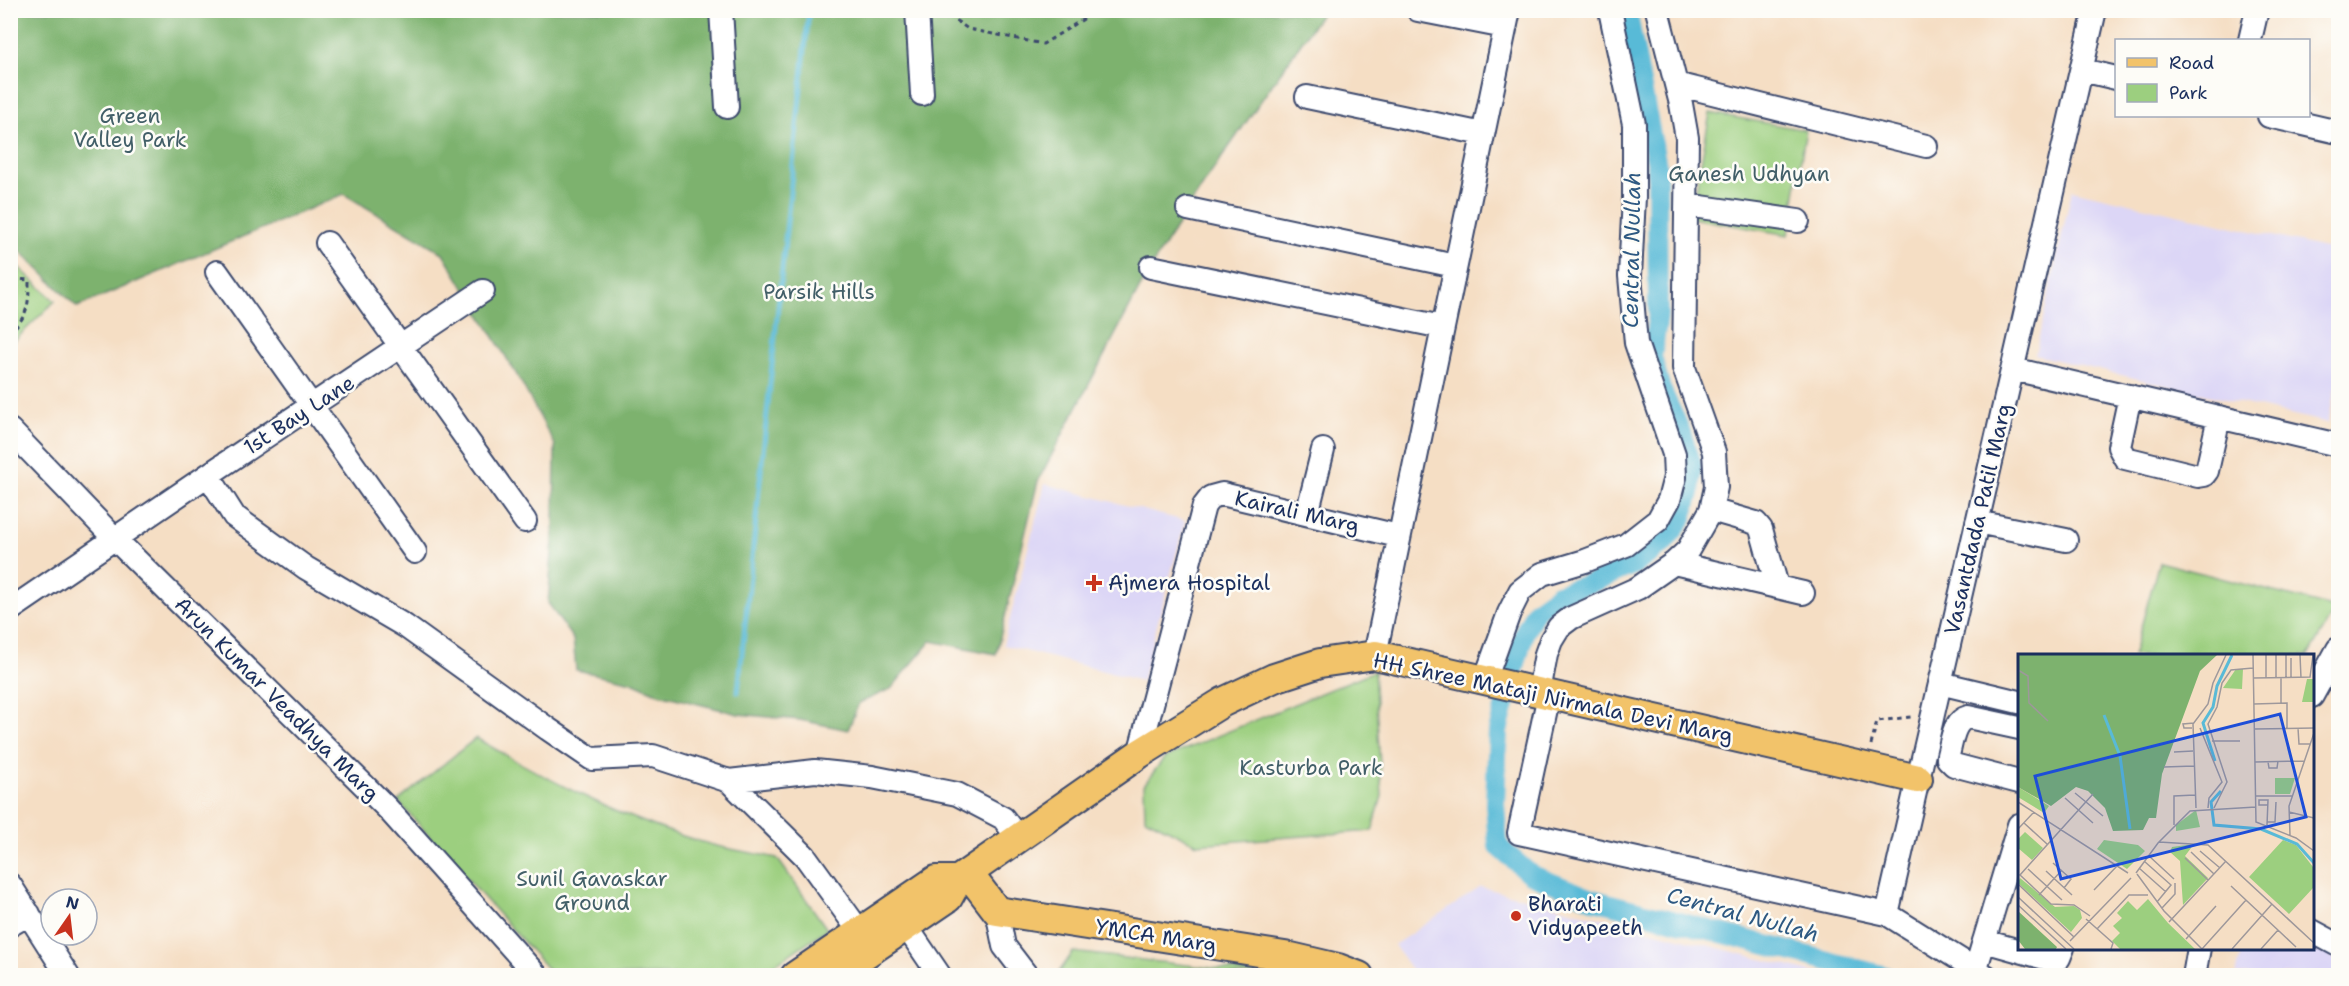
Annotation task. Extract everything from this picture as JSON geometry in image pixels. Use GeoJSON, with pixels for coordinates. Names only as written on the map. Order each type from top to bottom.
{"type":"FeatureCollection","features":[{"type":"Feature","properties":{"kind":"main road","name":"HH Shree Mataji Nirmala Devi Marg"},"geometry":{"type":"LineString","coordinates":[[841,973],[948,898],[963,877],[1019,840],[1138,754],[1223,702],[1274,678],[1320,663],[1375,655],[1918,779]]}},
{"type":"Feature","properties":{"kind":"main road","name":"HH Shree Mataji Nirmala Devi Marg"},"geometry":{"type":"LineString","coordinates":[[795,975],[936,880],[963,877]]}},
{"type":"Feature","properties":{"kind":"main road"},"geometry":{"type":"LineString","coordinates":[[963,877],[997,911]]}},
{"type":"Feature","properties":{"kind":"main road","name":"YMCA Marg"},"geometry":{"type":"LineString","coordinates":[[997,911],[1291,957],[1359,975]]}},
{"type":"Feature","properties":{"kind":"street"},"geometry":{"type":"LineString","coordinates":[[721,10],[727,107]]}},
{"type":"Feature","properties":{"kind":"street"},"geometry":{"type":"LineString","coordinates":[[917,10],[922,94]]}},
{"type":"Feature","properties":{"kind":"street"},"geometry":{"type":"LineString","coordinates":[[1375,655],[1507,19],[1418,10]]}},
{"type":"Feature","properties":{"kind":"street"},"geometry":{"type":"LineString","coordinates":[[1489,681],[1509,613],[1521,591],[1542,574],[1626,545],[1658,520],[1669,500],[1675,477],[1674,454],[1636,343],[1630,276],[1634,197],[1634,124],[1610,10]]}},
{"type":"Feature","properties":{"kind":"street"},"geometry":{"type":"LineString","coordinates":[[1657,10],[1687,138],[1684,368],[1714,452],[1716,487],[1711,510],[1688,550],[1674,563],[1638,588],[1571,618],[1559,627],[1551,640],[1540,692],[1519,833],[1887,914],[1981,972],[1984,941],[2018,828]]}},
{"type":"Feature","properties":{"kind":"street","name":"Vasantdada Patil Marg"},"geometry":{"type":"LineString","coordinates":[[1887,914],[2095,10]]}},
{"type":"Feature","properties":{"kind":"street"},"geometry":{"type":"LineString","coordinates":[[2250,39],[2257,10]]}},
{"type":"Feature","properties":{"kind":"street"},"geometry":{"type":"LineString","coordinates":[[2082,70],[2115,78]]}},
{"type":"Feature","properties":{"kind":"street"},"geometry":{"type":"LineString","coordinates":[[1676,84],[1926,146]]}},
{"type":"Feature","properties":{"kind":"street"},"geometry":{"type":"LineString","coordinates":[[1307,97],[1483,134]]}},
{"type":"Feature","properties":{"kind":"street"},"geometry":{"type":"LineString","coordinates":[[2273,117],[2338,132]]}},
{"type":"Feature","properties":{"kind":"street"},"geometry":{"type":"LineString","coordinates":[[1687,205],[1798,221]]}},
{"type":"Feature","properties":{"kind":"street"},"geometry":{"type":"LineString","coordinates":[[1188,209],[1455,266]]}},
{"type":"Feature","properties":{"kind":"street"},"geometry":{"type":"LineString","coordinates":[[327,243],[525,521]]}},
{"type":"Feature","properties":{"kind":"street"},"geometry":{"type":"LineString","coordinates":[[1151,267],[1443,327]]}},
{"type":"Feature","properties":{"kind":"street"},"geometry":{"type":"LineString","coordinates":[[218,272],[415,552]]}},
{"type":"Feature","properties":{"kind":"street","name":"1st Bay Lane"},"geometry":{"type":"LineString","coordinates":[[10,610],[483,291]]}},
{"type":"Feature","properties":{"kind":"street"},"geometry":{"type":"LineString","coordinates":[[2013,369],[2338,445]]}},
{"type":"Feature","properties":{"kind":"street"},"geometry":{"type":"LineString","coordinates":[[2130,396],[2119,447],[2125,458],[2198,476],[2204,475],[2207,471],[2219,417]]}},
{"type":"Feature","properties":{"kind":"street","name":"Arun Kumar Veadhya Marg"},"geometry":{"type":"LineString","coordinates":[[10,430],[116,540],[387,808],[537,975]]}},
{"type":"Feature","properties":{"kind":"street"},"geometry":{"type":"LineString","coordinates":[[1306,514],[1323,450]]}},
{"type":"Feature","properties":{"kind":"street"},"geometry":{"type":"LineString","coordinates":[[208,475],[234,516],[306,568],[405,626],[592,759],[653,756],[729,781],[815,771],[872,777],[957,794],[1003,818],[1019,840]]}},
{"type":"Feature","properties":{"kind":"street","name":"Kairali Marg"},"geometry":{"type":"LineString","coordinates":[[1138,754],[1204,507],[1211,497],[1222,495],[1398,536]]}},
{"type":"Feature","properties":{"kind":"street"},"geometry":{"type":"LineString","coordinates":[[1711,510],[1756,523],[1761,529],[1777,586]]}},
{"type":"Feature","properties":{"kind":"street"},"geometry":{"type":"LineString","coordinates":[[1977,522],[2066,540]]}},
{"type":"Feature","properties":{"kind":"street"},"geometry":{"type":"LineString","coordinates":[[1674,563],[1803,593]]}},
{"type":"Feature","properties":{"kind":"street"},"geometry":{"type":"LineString","coordinates":[[2313,694],[2338,650]]}},
{"type":"Feature","properties":{"kind":"street"},"geometry":{"type":"LineString","coordinates":[[1940,683],[2018,702]]}},
{"type":"Feature","properties":{"kind":"street"},"geometry":{"type":"LineString","coordinates":[[2018,728],[1968,717],[1962,719],[1956,727],[1948,759],[1954,765],[2018,782]]}},
{"type":"Feature","properties":{"kind":"street"},"geometry":{"type":"LineString","coordinates":[[729,781],[805,856],[860,932]]}},
{"type":"Feature","properties":{"kind":"street"},"geometry":{"type":"LineString","coordinates":[[10,885],[20,919],[68,975]]}},
{"type":"Feature","properties":{"kind":"street"},"geometry":{"type":"LineString","coordinates":[[997,911],[1004,946],[1027,975]]}},
{"type":"Feature","properties":{"kind":"street"},"geometry":{"type":"LineString","coordinates":[[906,926],[940,975]]}},
{"type":"Feature","properties":{"kind":"street"},"geometry":{"type":"LineString","coordinates":[[2313,932],[2338,945]]}},
{"type":"Feature","properties":{"kind":"street"},"geometry":{"type":"LineString","coordinates":[[1984,941],[2052,960],[2059,958],[2062,950]]}},
{"type":"Feature","properties":{"kind":"street"},"geometry":{"type":"LineString","coordinates":[[2194,975],[2199,950]]}},
{"type":"Feature","properties":{"kind":"path"},"geometry":{"type":"LineString","coordinates":[[941,10],[968,29],[1043,44],[1090,15],[1092,10]]}},
{"type":"Feature","properties":{"kind":"path"},"geometry":{"type":"LineString","coordinates":[[10,290],[16,279],[29,280],[29,305],[18,325],[10,331]]}},
{"type":"Feature","properties":{"kind":"path"},"geometry":{"type":"LineString","coordinates":[[1866,767],[1877,721],[1933,715]]}},
{"type":"Feature","properties":{"kind":"shaded area"},"geometry":{"type":"Polygon","coordinates":[[[2072,190],[2338,251],[2338,375],[2328,423],[2035,355],[2072,190]]]}},
{"type":"Feature","properties":{"kind":"shaded area","name":"Ajmera Hospital"},"geometry":{"type":"Polygon","coordinates":[[[1045,484],[1185,521],[1142,681],[1003,645],[1045,484]]]}},
{"type":"Feature","properties":{"kind":"shaded area","name":"Bharati Vidyapeeth"},"geometry":{"type":"Polygon","coordinates":[[[1481,887],[1823,975],[1415,975],[1394,945],[1481,887]]]}},
{"type":"Feature","properties":{"kind":"shaded area"},"geometry":{"type":"Polygon","coordinates":[[[2313,947],[2325,951],[2338,961],[2338,975],[2236,975],[2242,950],[2313,950],[2313,947]]]}},
{"type":"Feature","properties":{"kind":"green space","name":"Parsik Hills"},"geometry":{"type":"Polygon","coordinates":[[[10,11],[1323,11],[1207,179],[1151,267],[1038,481],[996,654],[931,641],[891,689],[859,703],[848,730],[800,720],[738,714],[659,694],[632,682],[576,670],[573,639],[548,603],[554,528],[555,445],[520,380],[443,253],[344,194],[77,307],[11,242],[10,11]]]}},
{"type":"Feature","properties":{"kind":"green space","name":"Ganesh Udhyan"},"geometry":{"type":"Polygon","coordinates":[[[1710,113],[1806,130],[1788,235],[1691,218],[1710,113]]]}},
{"type":"Feature","properties":{"kind":"green space"},"geometry":{"type":"Polygon","coordinates":[[[11,260],[55,301],[10,344],[11,260]]]}},
{"type":"Feature","properties":{"kind":"green space"},"geometry":{"type":"Polygon","coordinates":[[[2159,562],[2336,608],[2309,654],[2134,654],[2159,562]]]}},
{"type":"Feature","properties":{"kind":"green space","name":"Kasturba Park"},"geometry":{"type":"Polygon","coordinates":[[[1374,671],[1382,796],[1372,831],[1197,844],[1145,818],[1144,785],[1164,758],[1374,671]]]}},
{"type":"Feature","properties":{"kind":"green space","name":"Sunil Gavaskar Ground"},"geometry":{"type":"Polygon","coordinates":[[[476,738],[560,784],[648,824],[709,844],[777,858],[827,929],[759,975],[553,975],[398,801],[476,738]]]}},
{"type":"Feature","properties":{"kind":"green space"},"geometry":{"type":"Polygon","coordinates":[[[1073,952],[1273,975],[1057,975],[1073,952]]]}},
{"type":"Feature","properties":{"kind":"waterway"},"geometry":{"type":"LineString","coordinates":[[738,692],[809,10]]}},
{"type":"Feature","properties":{"kind":"waterway","name":"Central Nullah"},"geometry":{"type":"LineString","coordinates":[[1627,10],[1657,166],[1658,315],[1652,357],[1661,389],[1680,430],[1692,465],[1690,493],[1681,521],[1663,544],[1635,564],[1589,584],[1558,594],[1536,610],[1524,633],[1498,731],[1495,804],[1498,846],[1530,874],[1595,900],[1885,976]]}},
{"type":"Feature","properties":{"kind":"place","name":"Ajmera Hospital"},"geometry":{"type":"Point","coordinates":[1094,583]}},
{"type":"Feature","properties":{"kind":"place","name":"Bharati Vidyapeeth"},"geometry":{"type":"Point","coordinates":[1516,916]}},
{"type":"Feature","properties":{"kind":"park label","name":"Green Valley Park"},"geometry":{"type":"Point","coordinates":[130,128]}}]}
